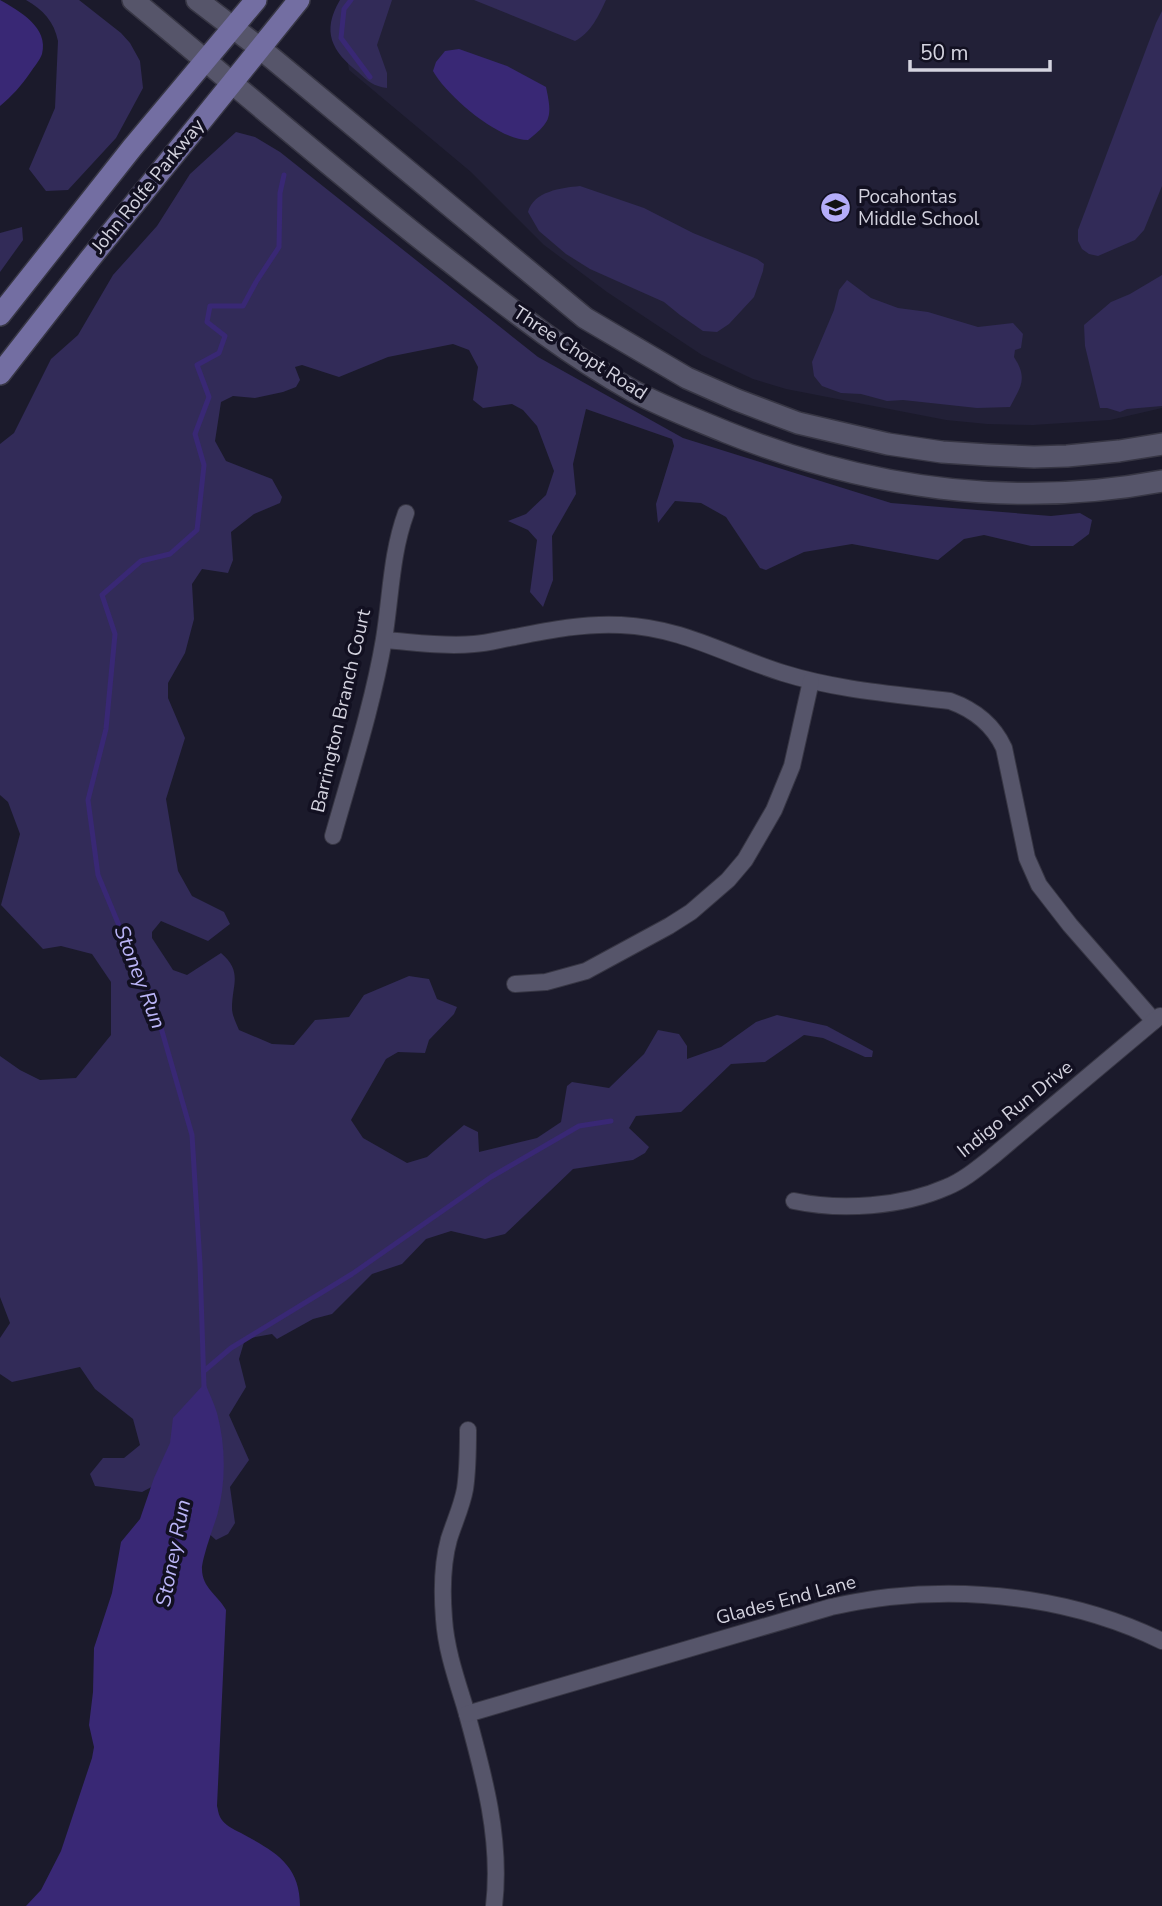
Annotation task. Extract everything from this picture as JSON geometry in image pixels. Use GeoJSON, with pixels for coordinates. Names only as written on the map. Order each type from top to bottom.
{"type":"FeatureCollection","features":[{"type":"Feature","properties":{"kind":"main road","name":"Three Chopt Road"},"geometry":{"type":"LineString","coordinates":[[133,0],[403,225],[516,313],[552,340],[634,391],[687,416],[794,458],[843,472],[908,485],[1026,494],[1113,489],[1162,481]]}},
{"type":"Feature","properties":{"kind":"main road","name":"Three Chopt Road"},"geometry":{"type":"LineString","coordinates":[[197,0],[261,49],[586,318],[687,378],[737,401],[798,423],[888,444],[942,452],[1067,456],[1119,452],[1162,444]]}},
{"type":"Feature","properties":{"kind":"main road","name":"John Rolfe Parkway"},"geometry":{"type":"LineString","coordinates":[[0,315],[132,148],[256,0]]}},
{"type":"Feature","properties":{"kind":"main road","name":"John Rolfe Parkway"},"geometry":{"type":"LineString","coordinates":[[0,374],[299,0]]}},
{"type":"Feature","properties":{"kind":"street","name":"Barrington Branch Court"},"geometry":{"type":"LineString","coordinates":[[333,836],[384,640],[394,556],[406,513]]}},
{"type":"Feature","properties":{"kind":"street"},"geometry":{"type":"LineString","coordinates":[[384,640],[448,645],[476,644],[570,626],[620,625],[664,630],[780,673],[811,681],[950,701],[964,706],[984,719],[999,736],[1004,748],[1027,858],[1039,885],[1070,925],[1158,1018]]}},
{"type":"Feature","properties":{"kind":"street"},"geometry":{"type":"LineString","coordinates":[[515,984],[546,982],[586,971],[691,912],[728,880],[745,860],[774,810],[792,766],[811,681]]}},
{"type":"Feature","properties":{"kind":"street","name":"Indigo Run Drive"},"geometry":{"type":"LineString","coordinates":[[794,1201],[814,1205],[855,1206],[892,1203],[949,1186],[992,1157],[1158,1018]]}},
{"type":"Feature","properties":{"kind":"street"},"geometry":{"type":"LineString","coordinates":[[468,1430],[465,1491],[448,1542],[444,1572],[444,1620],[449,1654],[484,1778],[492,1817],[496,1873],[494,1906]]}},
{"type":"Feature","properties":{"kind":"street","name":"Glades End Lane"},"geometry":{"type":"LineString","coordinates":[[467,1714],[831,1607],[887,1597],[931,1593],[1006,1596],[1045,1602],[1090,1613],[1162,1640]]}},
{"type":"Feature","properties":{"kind":"shaded area"},"geometry":{"type":"Polygon","coordinates":[[[26,0],[79,0],[121,33],[140,61],[143,88],[116,138],[68,190],[46,191],[29,169],[55,108],[58,41],[47,17],[26,0]]]}},
{"type":"Feature","properties":{"kind":"shaded area"},"geometry":{"type":"Polygon","coordinates":[[[340,0],[392,0],[377,45],[387,73],[387,88],[368,81],[336,48],[330,31],[334,11],[340,0]]]}},
{"type":"Feature","properties":{"kind":"shaded area","name":"Pocahontas Middle School"},"geometry":{"type":"Polygon","coordinates":[[[354,0],[1162,0],[1162,408],[1110,420],[1033,425],[946,420],[786,389],[753,379],[702,355],[607,292],[544,245],[471,172],[349,70],[340,18],[354,0]]]}},
{"type":"Feature","properties":{"kind":"shaded area"},"geometry":{"type":"Polygon","coordinates":[[[474,0],[606,0],[590,28],[575,41],[474,0]]]}},
{"type":"Feature","properties":{"kind":"shaded area"},"geometry":{"type":"Polygon","coordinates":[[[1162,11],[1162,186],[1144,230],[1135,240],[1098,256],[1089,254],[1082,249],[1078,241],[1078,230],[1162,11]]]}},
{"type":"Feature","properties":{"kind":"shaded area"},"geometry":{"type":"Polygon","coordinates":[[[236,132],[255,137],[280,152],[538,357],[683,438],[891,503],[1051,516],[1080,513],[1092,520],[1089,534],[1073,546],[1031,546],[984,535],[964,539],[938,560],[852,544],[804,552],[766,570],[760,568],[726,517],[701,503],[675,501],[658,523],[656,504],[674,446],[672,439],[586,409],[573,464],[576,494],[552,536],[553,580],[543,607],[530,592],[537,540],[528,530],[508,521],[526,514],[546,495],[554,471],[537,426],[523,410],[512,404],[483,408],[473,400],[478,367],[469,350],[453,344],[388,357],[339,377],[302,365],[295,367],[300,380],[296,387],[255,398],[233,396],[221,402],[215,441],[226,461],[272,479],[282,497],[280,503],[254,514],[231,532],[233,560],[228,573],[202,569],[192,584],[194,619],[185,653],[168,683],[168,698],[185,738],[166,799],[178,871],[192,896],[224,912],[230,924],[208,941],[161,921],[152,932],[152,938],[173,970],[187,975],[221,953],[234,972],[232,1011],[239,1030],[272,1044],[294,1045],[315,1020],[349,1017],[364,995],[409,976],[429,979],[437,999],[457,1007],[454,1014],[429,1040],[425,1053],[398,1052],[386,1059],[351,1120],[363,1138],[407,1163],[427,1157],[464,1125],[478,1132],[479,1152],[537,1138],[561,1122],[567,1086],[572,1082],[609,1088],[644,1054],[658,1030],[679,1034],[687,1046],[687,1059],[721,1047],[756,1022],[777,1015],[827,1026],[873,1051],[872,1057],[865,1057],[823,1038],[804,1035],[765,1062],[731,1064],[681,1112],[636,1116],[629,1128],[649,1147],[645,1153],[633,1160],[573,1169],[505,1234],[485,1239],[451,1231],[426,1239],[402,1264],[372,1274],[332,1314],[313,1319],[277,1339],[272,1334],[245,1339],[239,1359],[246,1387],[229,1415],[249,1460],[230,1487],[235,1523],[228,1534],[216,1540],[189,1516],[163,1481],[142,1492],[95,1486],[90,1474],[103,1458],[124,1458],[140,1445],[133,1419],[95,1389],[80,1367],[12,1382],[0,1374],[0,1338],[10,1323],[0,1297],[0,1056],[40,1080],[76,1078],[111,1035],[111,982],[92,954],[61,946],[43,949],[1,905],[20,834],[8,802],[0,795],[0,444],[14,433],[51,359],[78,335],[113,275],[157,226],[190,174],[236,132]]]}},
{"type":"Feature","properties":{"kind":"shaded area"},"geometry":{"type":"Polygon","coordinates":[[[580,186],[644,208],[693,233],[757,259],[764,264],[754,297],[729,324],[717,332],[703,331],[664,302],[590,269],[566,254],[539,231],[528,212],[531,205],[542,195],[580,186]]]}},
{"type":"Feature","properties":{"kind":"shaded area"},"geometry":{"type":"Polygon","coordinates":[[[22,227],[23,240],[0,272],[0,233],[22,227]]]}},
{"type":"Feature","properties":{"kind":"shaded area"},"geometry":{"type":"Polygon","coordinates":[[[1162,275],[1162,406],[1120,412],[1100,408],[1085,346],[1084,325],[1111,302],[1162,275]]]}},
{"type":"Feature","properties":{"kind":"shaded area"},"geometry":{"type":"Polygon","coordinates":[[[847,280],[871,298],[898,308],[928,312],[978,327],[1013,323],[1023,334],[1021,348],[1015,350],[1014,357],[1022,377],[1020,388],[1010,407],[977,408],[903,400],[887,401],[861,394],[841,393],[822,386],[814,376],[812,362],[834,310],[839,290],[847,280]]]}},
{"type":"Feature","properties":{"kind":"water"},"geometry":{"type":"Polygon","coordinates":[[[0,0],[31,21],[43,44],[37,64],[20,87],[0,106],[0,0]]]}},
{"type":"Feature","properties":{"kind":"water"},"geometry":{"type":"Polygon","coordinates":[[[459,49],[507,66],[546,87],[549,112],[542,128],[528,140],[516,138],[488,125],[461,104],[433,71],[445,51],[459,49]]]}},
{"type":"Feature","properties":{"kind":"water"},"geometry":{"type":"Polygon","coordinates":[[[205,1383],[220,1426],[224,1465],[220,1503],[202,1569],[207,1586],[226,1610],[217,1806],[226,1825],[283,1860],[295,1879],[300,1906],[26,1906],[41,1890],[61,1851],[92,1758],[94,1747],[89,1725],[94,1648],[112,1593],[121,1542],[140,1519],[170,1443],[173,1418],[205,1383]]]}},
{"type":"Feature","properties":{"kind":"waterway","name":"Stoney Run"},"geometry":{"type":"LineString","coordinates":[[351,0],[344,9],[341,38],[370,77]]}},
{"type":"Feature","properties":{"kind":"waterway","name":"Stoney Run"},"geometry":{"type":"LineString","coordinates":[[204,1387],[192,1135],[153,1000],[98,875],[88,800],[106,729],[115,634],[102,595],[141,561],[170,554],[197,530],[204,465],[195,434],[209,397],[197,365],[219,353],[225,336],[207,322],[210,306],[243,306],[279,247],[280,193],[284,175]]}},
{"type":"Feature","properties":{"kind":"waterway"},"geometry":{"type":"LineString","coordinates":[[204,1371],[231,1348],[352,1274],[491,1177],[579,1126],[611,1121]]}},
{"type":"Feature","properties":{"kind":"place","name":"Pocahontas Middle School"},"geometry":{"type":"Point","coordinates":[835,208]}}]}
